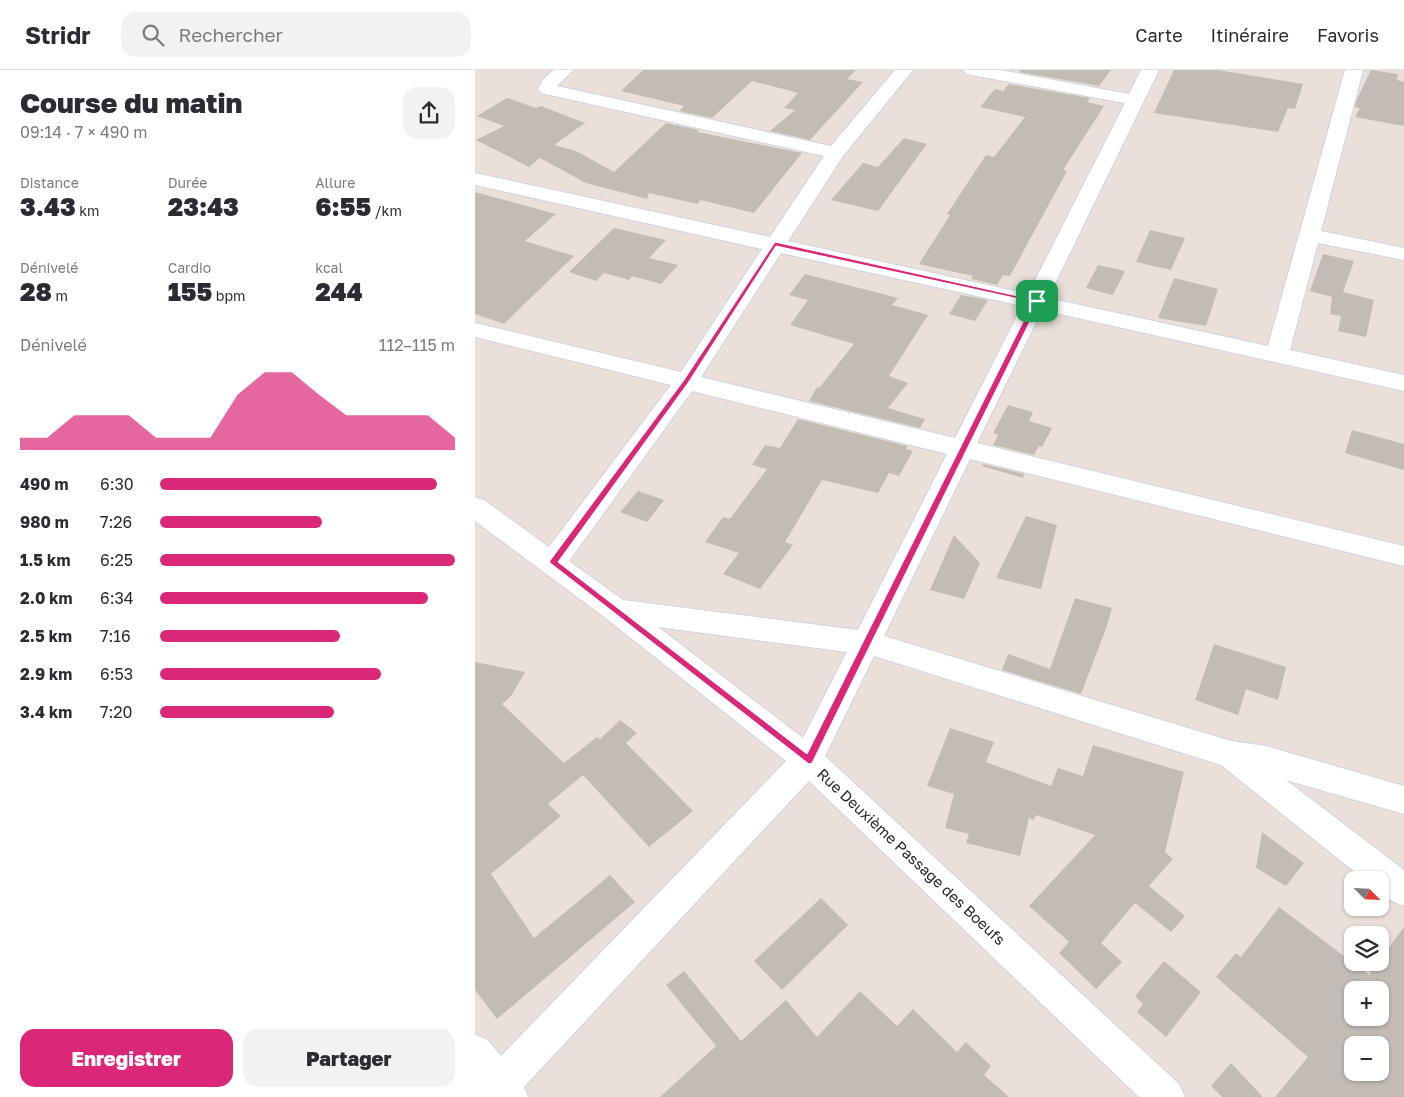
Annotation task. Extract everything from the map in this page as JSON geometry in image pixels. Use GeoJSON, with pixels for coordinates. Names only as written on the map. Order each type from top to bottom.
{"type":"FeatureCollection","features":[{"type":"Feature","properties":{"kind":"street"},"geometry":{"type":"LineString","coordinates":[[564,70],[549,83],[547,88],[835,153]]}},
{"type":"Feature","properties":{"kind":"street"},"geometry":{"type":"LineString","coordinates":[[553,562],[686,382],[835,153],[904,70]]}},
{"type":"Feature","properties":{"kind":"street"},"geometry":{"type":"LineString","coordinates":[[972,70],[1135,100]]}},
{"type":"Feature","properties":{"kind":"street"},"geometry":{"type":"LineString","coordinates":[[475,1053],[499,1093],[809,760],[1150,70]]}},
{"type":"Feature","properties":{"kind":"street"},"geometry":{"type":"LineString","coordinates":[[1277,355],[1354,70]]}},
{"type":"Feature","properties":{"kind":"street"},"geometry":{"type":"LineString","coordinates":[[475,179],[1404,383]]}},
{"type":"Feature","properties":{"kind":"street"},"geometry":{"type":"LineString","coordinates":[[1310,235],[1404,254]]}},
{"type":"Feature","properties":{"kind":"street"},"geometry":{"type":"LineString","coordinates":[[475,330],[1404,556]]}},
{"type":"Feature","properties":{"kind":"street","name":"Rue Deuxième Passage des Boeufs"},"geometry":{"type":"LineString","coordinates":[[475,507],[553,562],[809,760],[1166,1097]]}},
{"type":"Feature","properties":{"kind":"street"},"geometry":{"type":"LineString","coordinates":[[617,611],[867,643],[1231,755],[1266,760],[1404,800]]}},
{"type":"Feature","properties":{"kind":"street"},"geometry":{"type":"LineString","coordinates":[[1231,755],[1404,890]]}},
{"type":"Feature","properties":{"kind":"building"},"geometry":{"type":"Polygon","coordinates":[[[643,70],[856,70],[847,79],[863,82],[810,140],[770,131],[795,110],[784,108],[798,93],[752,81],[712,118],[679,111],[684,106],[621,91],[643,70]]]}},
{"type":"Feature","properties":{"kind":"building"},"geometry":{"type":"Polygon","coordinates":[[[1020,70],[1111,70],[1099,86],[1019,72],[1020,70]]]}},
{"type":"Feature","properties":{"kind":"building"},"geometry":{"type":"Polygon","coordinates":[[[1174,70],[1218,70],[1303,84],[1295,109],[1288,108],[1278,132],[1154,113],[1174,70]]]}},
{"type":"Feature","properties":{"kind":"building"},"geometry":{"type":"Polygon","coordinates":[[[1371,70],[1398,74],[1397,80],[1404,82],[1404,126],[1355,117],[1360,108],[1355,107],[1357,99],[1371,70]]]}},
{"type":"Feature","properties":{"kind":"building"},"geometry":{"type":"Polygon","coordinates":[[[1009,84],[1090,98],[1087,102],[1104,106],[1063,170],[1067,171],[1010,276],[1003,275],[997,285],[971,279],[973,276],[919,264],[950,215],[947,214],[986,155],[994,157],[1025,117],[980,107],[995,89],[1003,91],[1009,84]]]}},
{"type":"Feature","properties":{"kind":"building"},"geometry":{"type":"Polygon","coordinates":[[[507,98],[536,108],[541,106],[585,123],[554,145],[576,151],[614,172],[666,123],[699,130],[697,132],[802,153],[754,213],[701,200],[697,204],[649,193],[647,199],[586,183],[540,158],[529,167],[476,140],[504,126],[477,116],[507,98]]]}},
{"type":"Feature","properties":{"kind":"building"},"geometry":{"type":"Polygon","coordinates":[[[904,138],[927,144],[878,211],[831,200],[863,163],[878,167],[904,138]]]}},
{"type":"Feature","properties":{"kind":"building"},"geometry":{"type":"Polygon","coordinates":[[[475,192],[556,214],[525,241],[574,256],[504,324],[475,314],[475,192]]]}},
{"type":"Feature","properties":{"kind":"building"},"geometry":{"type":"Polygon","coordinates":[[[614,228],[666,240],[649,258],[678,265],[661,284],[632,276],[629,280],[604,273],[596,281],[569,272],[614,228]]]}},
{"type":"Feature","properties":{"kind":"building"},"geometry":{"type":"Polygon","coordinates":[[[1150,230],[1185,238],[1171,270],[1136,262],[1150,230]]]}},
{"type":"Feature","properties":{"kind":"building"},"geometry":{"type":"Polygon","coordinates":[[[1323,254],[1354,261],[1343,292],[1374,300],[1366,337],[1338,331],[1341,316],[1330,314],[1332,297],[1310,291],[1323,254]]]}},
{"type":"Feature","properties":{"kind":"building"},"geometry":{"type":"Polygon","coordinates":[[[1098,265],[1125,271],[1113,295],[1086,288],[1098,265]]]}},
{"type":"Feature","properties":{"kind":"building"},"geometry":{"type":"Polygon","coordinates":[[[805,274],[898,298],[892,305],[928,315],[889,376],[908,383],[888,408],[925,419],[920,428],[809,401],[817,387],[819,388],[854,344],[790,325],[808,300],[789,295],[805,274]]]}},
{"type":"Feature","properties":{"kind":"building"},"geometry":{"type":"Polygon","coordinates":[[[1174,278],[1218,289],[1206,326],[1158,318],[1174,278]]]}},
{"type":"Feature","properties":{"kind":"building"},"geometry":{"type":"Polygon","coordinates":[[[961,295],[988,300],[975,321],[949,314],[961,295]]]}},
{"type":"Feature","properties":{"kind":"building"},"geometry":{"type":"Polygon","coordinates":[[[1008,405],[1033,412],[1029,421],[1052,428],[1042,447],[1039,446],[1034,455],[993,445],[998,435],[993,433],[1008,405]]]}},
{"type":"Feature","properties":{"kind":"building"},"geometry":{"type":"Polygon","coordinates":[[[798,419],[907,446],[906,449],[913,451],[899,476],[889,473],[878,493],[822,480],[785,542],[793,545],[760,589],[723,574],[739,553],[705,542],[723,517],[730,519],[767,469],[752,465],[765,445],[780,448],[798,419]]]}},
{"type":"Feature","properties":{"kind":"building"},"geometry":{"type":"Polygon","coordinates":[[[1352,430],[1404,444],[1404,470],[1345,453],[1352,430]]]}},
{"type":"Feature","properties":{"kind":"building"},"geometry":{"type":"Polygon","coordinates":[[[983,464],[1024,474],[1023,478],[982,466],[983,464]]]}},
{"type":"Feature","properties":{"kind":"building"},"geometry":{"type":"Polygon","coordinates":[[[638,491],[664,500],[647,522],[620,512],[638,491]]]}},
{"type":"Feature","properties":{"kind":"building"},"geometry":{"type":"Polygon","coordinates":[[[1026,516],[1057,525],[1041,589],[996,578],[1026,516]]]}},
{"type":"Feature","properties":{"kind":"building"},"geometry":{"type":"Polygon","coordinates":[[[954,535],[980,563],[964,599],[930,590],[954,535]]]}},
{"type":"Feature","properties":{"kind":"building"},"geometry":{"type":"Polygon","coordinates":[[[1075,598],[1112,608],[1081,694],[1002,670],[1008,654],[1050,669],[1075,598]]]}},
{"type":"Feature","properties":{"kind":"building"},"geometry":{"type":"Polygon","coordinates":[[[1214,644],[1286,667],[1278,700],[1246,689],[1238,715],[1195,700],[1214,644]]]}},
{"type":"Feature","properties":{"kind":"building"},"geometry":{"type":"Polygon","coordinates":[[[475,662],[525,672],[511,696],[502,704],[564,763],[597,737],[600,739],[620,720],[637,733],[626,743],[693,811],[649,847],[583,775],[548,804],[561,816],[491,874],[534,938],[610,875],[635,902],[497,1019],[475,990],[475,662]]]}},
{"type":"Feature","properties":{"kind":"building"},"geometry":{"type":"Polygon","coordinates":[[[950,728],[994,742],[986,762],[1051,786],[1058,768],[1083,776],[1093,745],[1184,772],[1165,852],[1173,859],[1149,886],[1185,916],[1171,932],[1135,903],[1101,943],[1122,962],[1096,989],[1059,953],[1069,942],[1029,906],[1095,835],[1036,815],[1034,820],[1029,818],[1020,856],[966,843],[969,834],[945,828],[954,794],[927,786],[950,728]]]}},
{"type":"Feature","properties":{"kind":"building"},"geometry":{"type":"Polygon","coordinates":[[[1262,832],[1304,863],[1286,886],[1256,868],[1262,832]]]}},
{"type":"Feature","properties":{"kind":"building"},"geometry":{"type":"Polygon","coordinates":[[[821,898],[848,925],[782,990],[754,961],[821,898]]]}},
{"type":"Feature","properties":{"kind":"building"},"geometry":{"type":"Polygon","coordinates":[[[1279,907],[1344,956],[1344,971],[1364,971],[1369,975],[1372,971],[1389,971],[1389,948],[1404,927],[1404,1097],[1275,1097],[1308,1057],[1216,977],[1236,953],[1241,957],[1279,907]]]}},
{"type":"Feature","properties":{"kind":"building"},"geometry":{"type":"Polygon","coordinates":[[[1164,961],[1201,992],[1166,1037],[1137,1012],[1143,1004],[1135,996],[1164,961]]]}},
{"type":"Feature","properties":{"kind":"building"},"geometry":{"type":"Polygon","coordinates":[[[684,971],[741,1041],[786,1000],[817,1037],[860,991],[897,1026],[913,1009],[957,1052],[966,1042],[991,1066],[984,1075],[1009,1097],[660,1097],[716,1046],[666,985],[684,971]]]}},
{"type":"Feature","properties":{"kind":"building"},"geometry":{"type":"Polygon","coordinates":[[[1231,1063],[1263,1097],[1222,1097],[1211,1086],[1231,1063]]]}},
{"type":"Feature","properties":{"kind":"route"},"geometry":{"type":"LineString","coordinates":[[775,244],[1037,301],[809,760],[553,562],[686,382],[775,244]]}}]}
